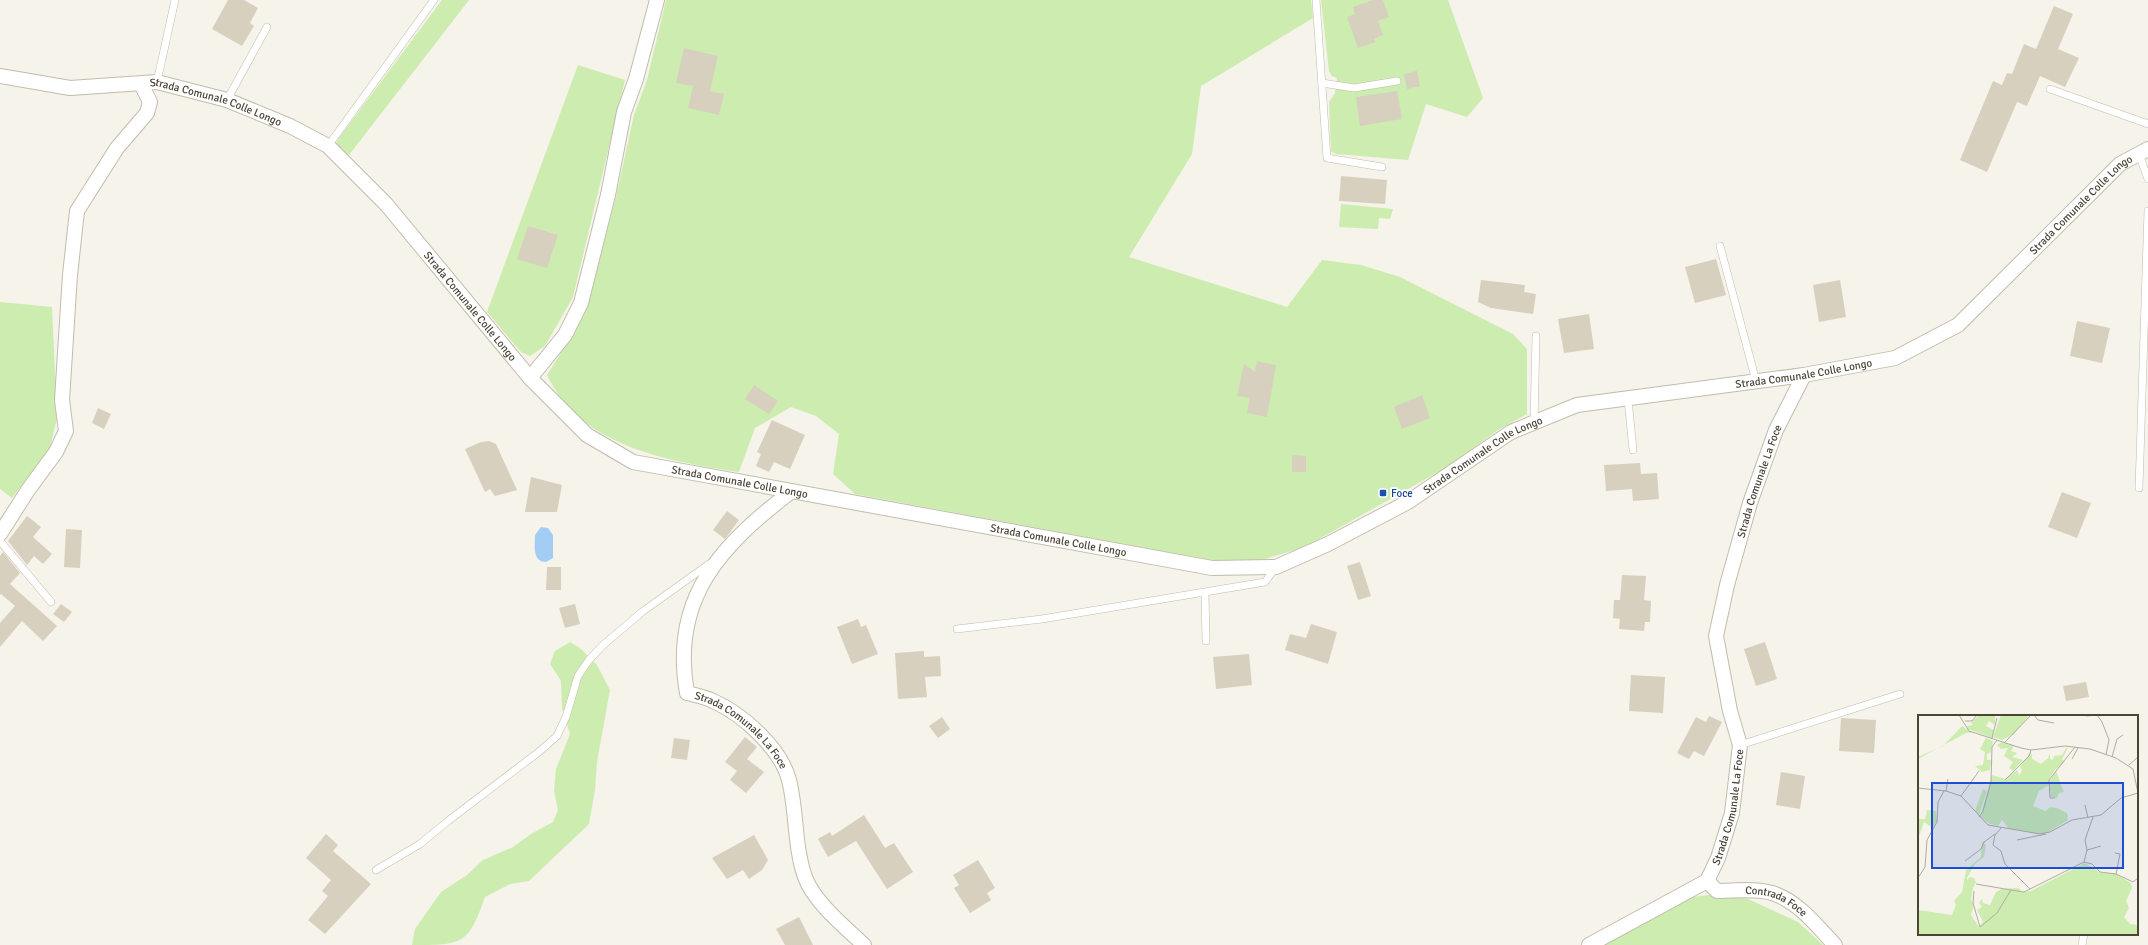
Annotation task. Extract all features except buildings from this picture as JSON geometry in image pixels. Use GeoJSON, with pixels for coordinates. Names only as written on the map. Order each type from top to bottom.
{"type":"FeatureCollection","features":[{"type":"Feature","properties":{"kind":"street"},"geometry":{"type":"LineString","coordinates":[[530,378],[565,335],[581,303],[608,194],[624,112],[636,79],[657,0]]}},
{"type":"Feature","properties":{"kind":"street","name":"Strada Comunale Colle Longo"},"geometry":{"type":"LineString","coordinates":[[0,76],[70,88],[157,82],[227,100],[290,126],[328,146],[386,204],[530,378],[587,435],[634,462],[1212,568],[1276,567],[1328,544],[1408,502],[1511,432],[1577,405],[1804,375],[1895,358],[1958,325],[2120,164],[2143,151]]}},
{"type":"Feature","properties":{"kind":"street"},"geometry":{"type":"LineString","coordinates":[[0,534],[28,490],[56,452],[66,431],[62,400],[70,275],[76,212],[117,148],[147,113],[150,102],[141,84]]}},
{"type":"Feature","properties":{"kind":"street","name":"Strada Comunale La Foce"},"geometry":{"type":"LineString","coordinates":[[1707,881],[1718,858],[1732,813],[1740,745],[1730,711],[1716,636],[1727,585],[1750,503],[1776,430],[1804,375]]}},
{"type":"Feature","properties":{"kind":"street","name":"Strada Comunale La Foce"},"geometry":{"type":"LineString","coordinates":[[792,491],[771,507],[729,545],[706,576],[696,595],[686,627],[683,668],[687,693],[714,701],[743,720],[770,745],[782,761],[789,780],[799,850],[805,877],[816,898],[864,945]]}},
{"type":"Feature","properties":{"kind":"street"},"geometry":{"type":"LineString","coordinates":[[1589,945],[1707,881]]}},
{"type":"Feature","properties":{"kind":"street","name":"Contrada Foce"},"geometry":{"type":"LineString","coordinates":[[1707,881],[1717,891],[1754,890],[1772,893],[1792,903],[1835,945]]}},
{"type":"Feature","properties":{"kind":"lane"},"geometry":{"type":"LineString","coordinates":[[157,82],[175,0]]}},
{"type":"Feature","properties":{"kind":"lane"},"geometry":{"type":"LineString","coordinates":[[328,146],[434,0]]}},
{"type":"Feature","properties":{"kind":"lane"},"geometry":{"type":"LineString","coordinates":[[1316,0],[1327,158],[1382,168]]}},
{"type":"Feature","properties":{"kind":"lane"},"geometry":{"type":"LineString","coordinates":[[227,100],[266,27]]}},
{"type":"Feature","properties":{"kind":"lane"},"geometry":{"type":"LineString","coordinates":[[1322,83],[1354,88],[1397,81]]}},
{"type":"Feature","properties":{"kind":"lane"},"geometry":{"type":"LineString","coordinates":[[2050,89],[2148,124]]}},
{"type":"Feature","properties":{"kind":"lane"},"geometry":{"type":"LineString","coordinates":[[2143,151],[2148,179]]}},
{"type":"Feature","properties":{"kind":"lane"},"geometry":{"type":"LineString","coordinates":[[2138,488],[2148,211]]}},
{"type":"Feature","properties":{"kind":"lane"},"geometry":{"type":"LineString","coordinates":[[1720,246],[1756,381]]}},
{"type":"Feature","properties":{"kind":"lane"},"geometry":{"type":"LineString","coordinates":[[1534,423],[1536,336]]}},
{"type":"Feature","properties":{"kind":"lane"},"geometry":{"type":"LineString","coordinates":[[1628,399],[1633,450]]}},
{"type":"Feature","properties":{"kind":"lane"},"geometry":{"type":"LineString","coordinates":[[0,541],[51,602]]}},
{"type":"Feature","properties":{"kind":"lane"},"geometry":{"type":"LineString","coordinates":[[376,870],[420,844],[540,751],[557,736],[566,717],[578,676],[593,655],[642,612],[709,564],[717,562]]}},
{"type":"Feature","properties":{"kind":"lane"},"geometry":{"type":"LineString","coordinates":[[957,629],[1042,619],[1265,582],[1276,567]]}},
{"type":"Feature","properties":{"kind":"lane"},"geometry":{"type":"LineString","coordinates":[[1205,593],[1206,642]]}},
{"type":"Feature","properties":{"kind":"lane"},"geometry":{"type":"LineString","coordinates":[[1740,745],[1900,694]]}},
{"type":"Feature","properties":{"kind":"lane"},"geometry":{"type":"LineString","coordinates":[[2082,945],[2084,935]]}},
{"type":"Feature","properties":{"kind":"green space"},"geometry":{"type":"Polygon","coordinates":[[[442,0],[469,0],[349,155],[336,144],[339,138],[442,0]]]}},
{"type":"Feature","properties":{"kind":"green space"},"geometry":{"type":"Polygon","coordinates":[[[666,0],[1311,0],[1313,18],[1201,86],[1192,154],[1129,257],[1287,307],[1322,260],[1361,265],[1400,277],[1513,334],[1527,349],[1527,414],[1498,430],[1447,467],[1305,547],[1261,560],[1215,561],[855,494],[833,474],[839,434],[816,416],[791,407],[755,428],[739,472],[712,468],[656,455],[629,446],[604,434],[581,419],[562,399],[547,375],[575,331],[589,300],[616,197],[634,115],[647,80],[666,0]]]}},
{"type":"Feature","properties":{"kind":"green space"},"geometry":{"type":"Polygon","coordinates":[[[1321,0],[1448,0],[1483,98],[1467,117],[1426,104],[1408,160],[1336,154],[1331,151],[1329,102],[1335,93],[1337,78],[1332,76],[1329,71],[1321,0]]]}},
{"type":"Feature","properties":{"kind":"green space"},"geometry":{"type":"Polygon","coordinates":[[[578,65],[625,80],[573,297],[545,346],[530,356],[521,352],[487,312],[578,65]]]}},
{"type":"Feature","properties":{"kind":"green space"},"geometry":{"type":"Polygon","coordinates":[[[1341,204],[1393,209],[1390,219],[1379,218],[1378,229],[1339,227],[1341,204]]]}},
{"type":"Feature","properties":{"kind":"green space"},"geometry":{"type":"Polygon","coordinates":[[[0,302],[52,307],[57,418],[50,448],[12,498],[0,489],[0,302]]]}},
{"type":"Feature","properties":{"kind":"green space"},"geometry":{"type":"Polygon","coordinates":[[[570,642],[580,648],[597,665],[610,690],[597,762],[595,790],[589,824],[529,881],[510,884],[485,897],[474,925],[461,939],[443,944],[412,945],[415,929],[441,892],[467,875],[483,860],[513,847],[531,834],[553,822],[558,810],[554,791],[556,769],[570,734],[562,708],[561,681],[550,664],[555,651],[570,642]]]}},
{"type":"Feature","properties":{"kind":"green space"},"geometry":{"type":"Polygon","coordinates":[[[1718,894],[1748,899],[1798,922],[1823,945],[1604,945],[1691,897],[1718,894]]]}},
{"type":"Feature","properties":{"kind":"water"},"geometry":{"type":"Polygon","coordinates":[[[541,527],[548,528],[553,535],[553,558],[546,562],[538,559],[535,552],[535,535],[541,527]]]}},
{"type":"Feature","properties":{"kind":"place","name":"Foce"},"geometry":{"type":"Point","coordinates":[1383,493]}}]}
